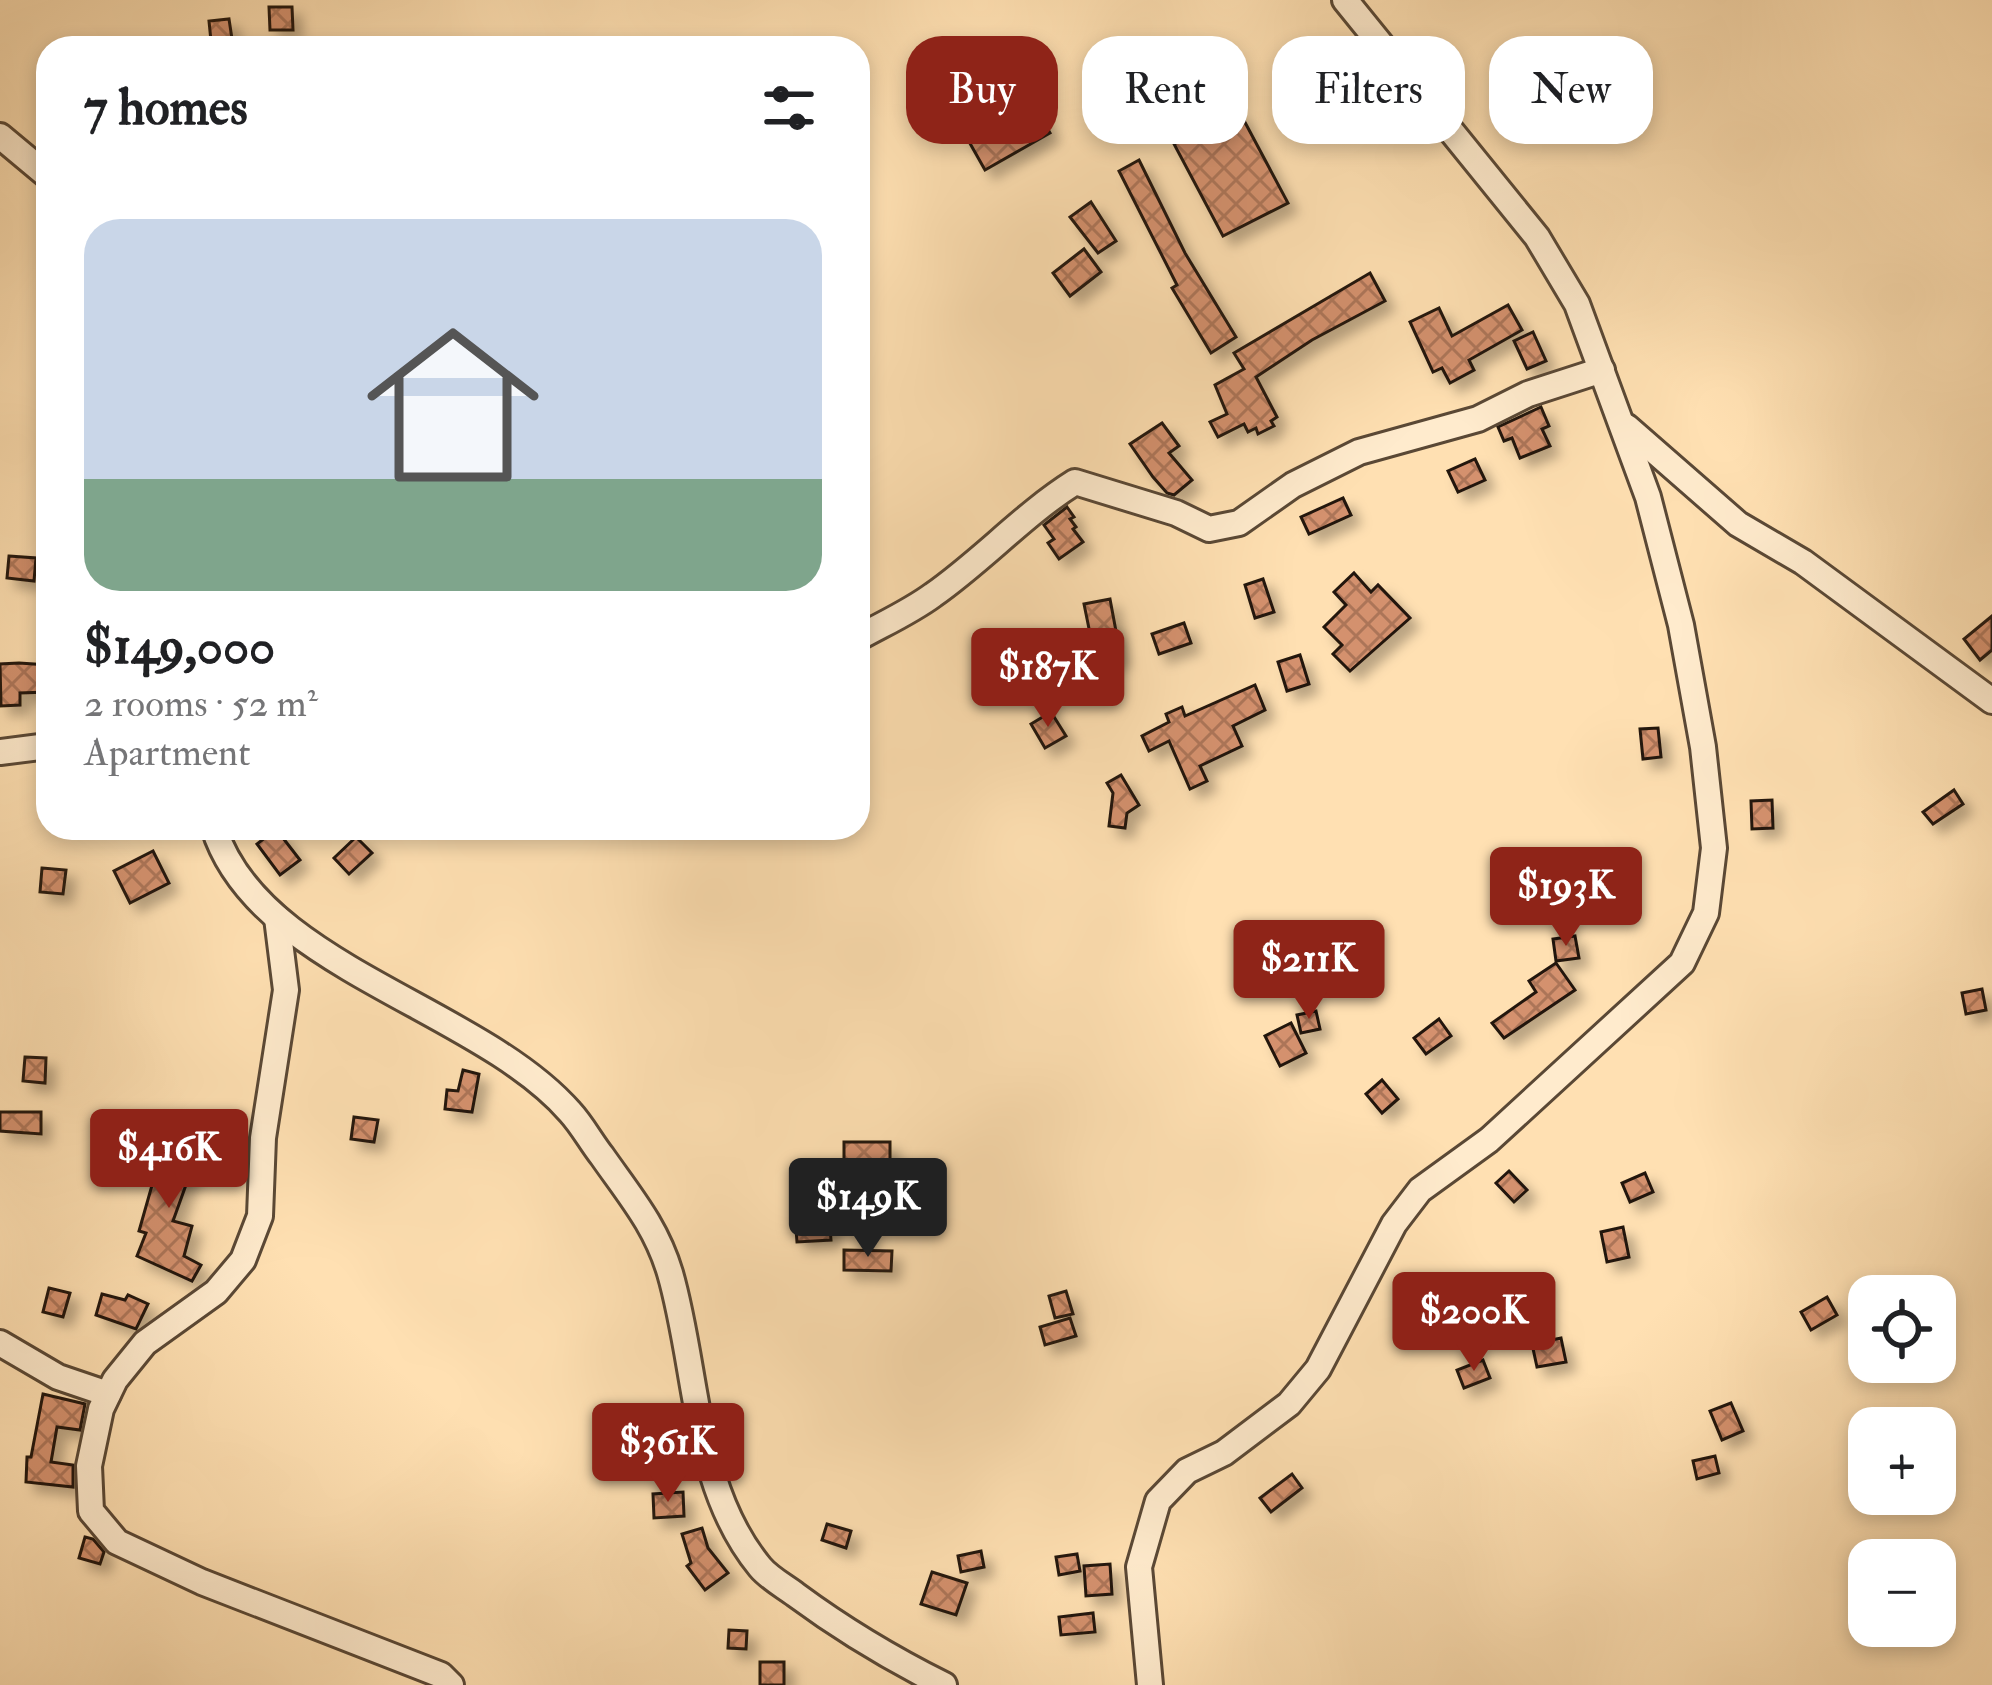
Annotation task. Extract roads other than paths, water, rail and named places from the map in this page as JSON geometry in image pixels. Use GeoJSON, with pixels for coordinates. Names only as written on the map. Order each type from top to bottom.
{"type":"FeatureCollection","features":[{"type":"Feature","properties":{"kind":"street"},"geometry":{"type":"LineString","coordinates":[[1150,1685],[1139,1567],[1158,1501],[1187,1472],[1224,1453],[1289,1404],[1318,1369],[1394,1224],[1420,1190],[1489,1140],[1682,963],[1706,913],[1714,848],[1685,645],[1648,497],[1577,304],[1538,237],[1345,0]]}},
{"type":"Feature","properties":{"kind":"street"},"geometry":{"type":"LineString","coordinates":[[0,136],[36,166]]}},
{"type":"Feature","properties":{"kind":"street"},"geometry":{"type":"LineString","coordinates":[[870,631],[930,598],[1014,532],[1037,506],[1076,482],[1176,513],[1209,529],[1239,523],[1293,485],[1359,452],[1478,419],[1528,394],[1602,370]]}},
{"type":"Feature","properties":{"kind":"street"},"geometry":{"type":"LineString","coordinates":[[1621,422],[1738,524],[1803,562],[1992,701]]}},
{"type":"Feature","properties":{"kind":"street"},"geometry":{"type":"LineString","coordinates":[[0,752],[36,748]]}},
{"type":"Feature","properties":{"kind":"street"},"geometry":{"type":"LineString","coordinates":[[220,840],[250,895],[277,918],[531,1072],[573,1114],[646,1214],[670,1272],[710,1467],[736,1529],[761,1570],[822,1614],[944,1685]]}},
{"type":"Feature","properties":{"kind":"street"},"geometry":{"type":"LineString","coordinates":[[277,918],[286,990],[263,1138],[260,1216],[243,1260],[216,1292],[145,1342],[115,1380],[101,1408],[89,1466],[91,1511],[117,1542],[202,1582],[441,1675],[451,1685]]}},
{"type":"Feature","properties":{"kind":"street"},"geometry":{"type":"LineString","coordinates":[[0,1343],[58,1377],[108,1394]]}}]}
